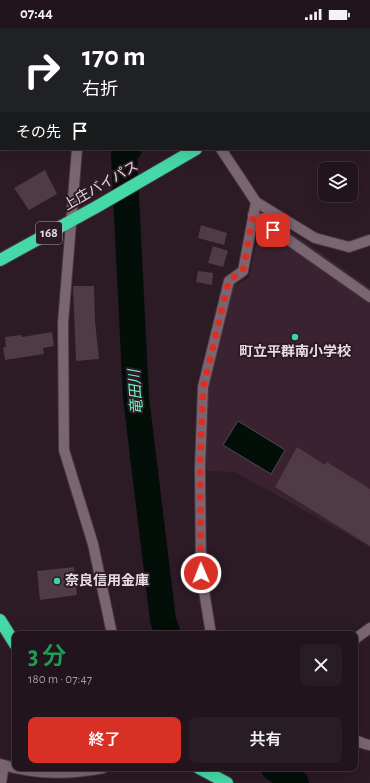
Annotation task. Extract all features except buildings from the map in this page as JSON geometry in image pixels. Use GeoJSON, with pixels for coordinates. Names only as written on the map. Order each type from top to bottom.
{"type":"FeatureCollection","features":[{"type":"Feature","properties":{"kind":"highway","name":"上庄バイパス"},"geometry":{"type":"LineString","coordinates":[[0,260],[70,222],[194,150]]}},
{"type":"Feature","properties":{"kind":"highway"},"geometry":{"type":"LineString","coordinates":[[0,620],[12,639]]}},
{"type":"Feature","properties":{"kind":"highway"},"geometry":{"type":"LineString","coordinates":[[205,771],[227,783]]}},
{"type":"Feature","properties":{"kind":"street"},"geometry":{"type":"LineString","coordinates":[[77,150],[63,323],[64,450],[93,544],[111,631]]}},
{"type":"Feature","properties":{"kind":"street"},"geometry":{"type":"LineString","coordinates":[[222,150],[256,202],[315,238],[349,247],[370,240]]}},
{"type":"Feature","properties":{"kind":"street"},"geometry":{"type":"LineString","coordinates":[[211,631],[201,573],[200,468],[203,388],[229,280],[243,271],[256,202]]}},
{"type":"Feature","properties":{"kind":"street"},"geometry":{"type":"LineString","coordinates":[[253,215],[370,297]]}},
{"type":"Feature","properties":{"kind":"street"},"geometry":{"type":"LineString","coordinates":[[358,638],[370,628]]}},
{"type":"Feature","properties":{"kind":"street"},"geometry":{"type":"LineString","coordinates":[[358,741],[370,745]]}},
{"type":"Feature","properties":{"kind":"street"},"geometry":{"type":"LineString","coordinates":[[1,783],[2,765],[12,768]]}},
{"type":"Feature","properties":{"kind":"street"},"geometry":{"type":"LineString","coordinates":[[31,771],[54,774],[88,771]]}},
{"type":"Feature","properties":{"kind":"shaded area","name":"町立平群南小学校"},"geometry":{"type":"Polygon","coordinates":[[[263,212],[370,288],[370,547],[235,472],[206,471],[208,386],[232,287],[249,278],[263,212]]]}},
{"type":"Feature","properties":{"kind":"shaded area"},"geometry":{"type":"Polygon","coordinates":[[[238,421],[285,450],[271,474],[223,445],[238,421]]]}},
{"type":"Feature","properties":{"kind":"waterway","name":"竜田川"},"geometry":{"type":"LineString","coordinates":[[128,150],[124,155],[136,398],[163,620],[167,631]]}},
{"type":"Feature","properties":{"kind":"waterway","name":"竜田川"},"geometry":{"type":"LineString","coordinates":[[278,771],[296,783]]}},
{"type":"Feature","properties":{"kind":"place","name":"町立平群南小学校"},"geometry":{"type":"Point","coordinates":[295,337]}},
{"type":"Feature","properties":{"kind":"place","name":"奈良信用金庫"},"geometry":{"type":"Point","coordinates":[57,581]}},
{"type":"Feature","properties":{"kind":"route"},"geometry":{"type":"LineString","coordinates":[[201,573],[200,468],[203,388],[229,280],[243,271],[253,215],[273,230]]}}]}
